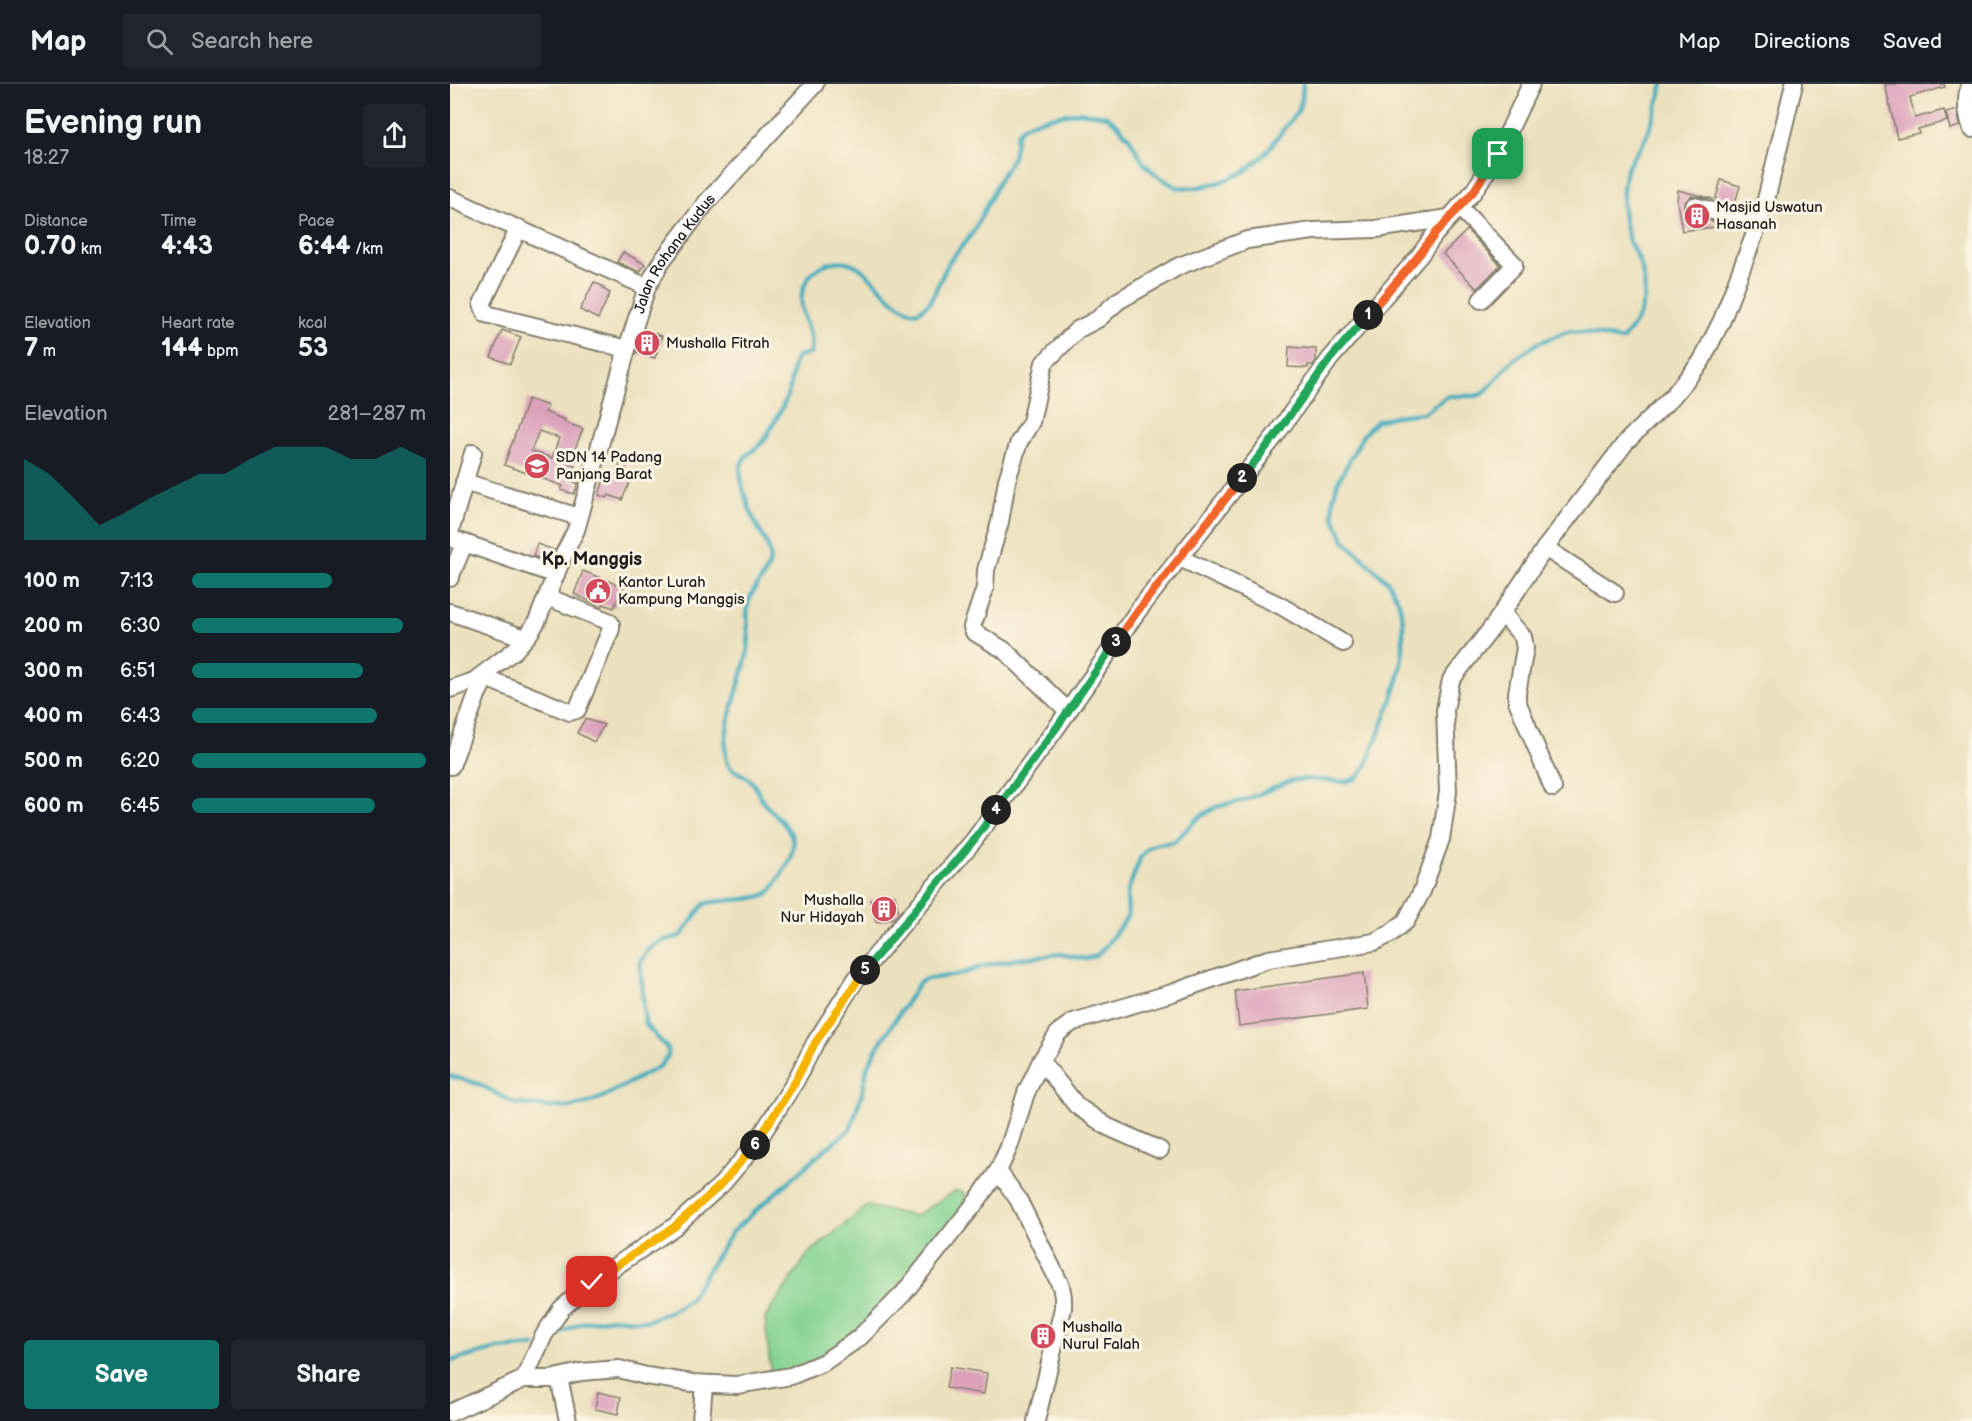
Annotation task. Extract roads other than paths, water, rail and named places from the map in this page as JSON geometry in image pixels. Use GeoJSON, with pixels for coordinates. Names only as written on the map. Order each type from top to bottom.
{"type":"FeatureCollection","features":[{"type":"Feature","properties":{"kind":"street","name":"Jalan Rohana Kudus"},"geometry":{"type":"LineString","coordinates":[[450,689],[483,677],[515,650],[537,621],[576,530],[627,349],[647,287],[661,262],[706,203],[816,84]]}},
{"type":"Feature","properties":{"kind":"street"},"geometry":{"type":"LineString","coordinates":[[524,1378],[544,1335],[561,1309],[592,1282],[674,1227],[722,1184],[755,1145],[795,1082],[815,1043],[856,980],[974,840],[1057,727],[1137,612],[1275,436],[1330,359],[1473,192],[1498,154],[1531,84]]}},
{"type":"Feature","properties":{"kind":"street"},"geometry":{"type":"LineString","coordinates":[[450,1413],[524,1378],[551,1379],[581,1372],[618,1369],[646,1376],[704,1384],[737,1384],[791,1376],[824,1362],[859,1338],[903,1294],[998,1172],[1009,1147],[1026,1093],[1041,1061],[1059,1032],[1073,1022],[1172,993],[1269,959],[1374,942],[1390,934],[1406,921],[1422,891],[1441,838],[1448,792],[1445,710],[1451,680],[1502,614],[1545,548],[1626,442],[1671,398],[1701,362],[1722,320],[1759,223],[1794,84]]}},
{"type":"Feature","properties":{"kind":"street"},"geometry":{"type":"LineString","coordinates":[[1970,84],[1967,92],[1967,106],[1972,129]]}},
{"type":"Feature","properties":{"kind":"street"},"geometry":{"type":"LineString","coordinates":[[450,198],[647,287]]}},
{"type":"Feature","properties":{"kind":"street"},"geometry":{"type":"LineString","coordinates":[[1694,206],[1759,223]]}},
{"type":"Feature","properties":{"kind":"street"},"geometry":{"type":"LineString","coordinates":[[1454,213],[1514,264],[1481,300]]}},
{"type":"Feature","properties":{"kind":"street"},"geometry":{"type":"LineString","coordinates":[[1067,710],[1004,650],[974,632],[972,627],[985,588],[986,570],[1000,522],[1007,480],[1019,442],[1031,422],[1044,363],[1077,330],[1098,319],[1118,301],[1179,266],[1237,243],[1313,231],[1376,229],[1454,213]]}},
{"type":"Feature","properties":{"kind":"street"},"geometry":{"type":"LineString","coordinates":[[519,228],[482,304],[486,314],[627,349]]}},
{"type":"Feature","properties":{"kind":"street"},"geometry":{"type":"LineString","coordinates":[[450,532],[473,453]]}},
{"type":"Feature","properties":{"kind":"street"},"geometry":{"type":"LineString","coordinates":[[464,482],[579,516]]}},
{"type":"Feature","properties":{"kind":"street"},"geometry":{"type":"LineString","coordinates":[[450,578],[457,541],[556,574]]}},
{"type":"Feature","properties":{"kind":"street"},"geometry":{"type":"LineString","coordinates":[[1545,548],[1615,593]]}},
{"type":"Feature","properties":{"kind":"street"},"geometry":{"type":"LineString","coordinates":[[1179,558],[1281,606],[1343,643]]}},
{"type":"Feature","properties":{"kind":"street"},"geometry":{"type":"LineString","coordinates":[[451,766],[483,677],[570,712],[577,710],[611,629],[611,624],[547,597]]}},
{"type":"Feature","properties":{"kind":"street"},"geometry":{"type":"LineString","coordinates":[[450,612],[525,638]]}},
{"type":"Feature","properties":{"kind":"street"},"geometry":{"type":"LineString","coordinates":[[1502,614],[1523,637],[1525,648],[1517,701],[1553,788]]}},
{"type":"Feature","properties":{"kind":"street"},"geometry":{"type":"LineString","coordinates":[[1041,1061],[1077,1106],[1108,1127],[1160,1150]]}},
{"type":"Feature","properties":{"kind":"street"},"geometry":{"type":"LineString","coordinates":[[998,1172],[1018,1199],[1061,1286],[1063,1298],[1063,1308],[1036,1421]]}},
{"type":"Feature","properties":{"kind":"street"},"geometry":{"type":"LineString","coordinates":[[559,1377],[568,1421]]}},
{"type":"Feature","properties":{"kind":"street"},"geometry":{"type":"LineString","coordinates":[[701,1421],[704,1384]]}},
{"type":"Feature","properties":{"kind":"waterway"},"geometry":{"type":"LineString","coordinates":[[450,1076],[479,1084],[514,1103],[568,1107],[603,1097],[660,1066],[668,1056],[668,1049],[645,1024],[640,962],[649,949],[661,941],[681,936],[704,904],[754,898],[767,894],[788,862],[793,847],[791,834],[764,803],[752,782],[729,766],[726,743],[730,716],[748,649],[748,604],[770,562],[768,546],[755,522],[745,494],[740,471],[741,465],[745,457],[765,439],[780,412],[786,400],[796,359],[811,353],[811,339],[801,301],[805,285],[812,273],[824,265],[839,261],[852,264],[864,271],[894,301],[905,309],[918,312],[930,302],[949,262],[974,231],[1013,157],[1017,134],[1022,127],[1055,116],[1079,112],[1107,116],[1130,139],[1144,164],[1158,176],[1176,187],[1196,188],[1221,182],[1244,172],[1263,156],[1298,111],[1303,84]]}},
{"type":"Feature","properties":{"kind":"waterway"},"geometry":{"type":"LineString","coordinates":[[548,1339],[581,1323],[612,1318],[647,1321],[689,1300],[732,1232],[824,1150],[850,1130],[863,1090],[867,1068],[877,1048],[919,983],[926,979],[958,975],[987,965],[1017,959],[1060,954],[1085,959],[1096,956],[1128,916],[1127,893],[1141,856],[1150,847],[1174,842],[1198,818],[1216,807],[1245,800],[1290,781],[1304,779],[1345,782],[1357,778],[1366,766],[1399,676],[1403,650],[1403,621],[1399,602],[1388,582],[1344,540],[1333,515],[1333,500],[1337,484],[1363,435],[1377,421],[1395,416],[1423,413],[1448,396],[1483,394],[1514,359],[1538,343],[1570,331],[1622,340],[1630,331],[1640,312],[1645,293],[1639,260],[1630,243],[1625,226],[1623,188],[1629,164],[1650,127],[1663,84]]}},
{"type":"Feature","properties":{"kind":"waterway"},"geometry":{"type":"LineString","coordinates":[[450,1361],[498,1349],[535,1346]]}},
{"type":"Feature","properties":{"kind":"place","name":"Masjid Uswatun Hasanah"},"geometry":{"type":"Point","coordinates":[1697,216]}},
{"type":"Feature","properties":{"kind":"place","name":"Mushalla Fitrah"},"geometry":{"type":"Point","coordinates":[647,343]}},
{"type":"Feature","properties":{"kind":"place","name":"SDN 14 Padang Panjang Barat"},"geometry":{"type":"Point","coordinates":[537,466]}},
{"type":"Feature","properties":{"kind":"place","name":"Kantor Lurah Kampung Manggis"},"geometry":{"type":"Point","coordinates":[598,591]}},
{"type":"Feature","properties":{"kind":"place","name":"Mushalla Nur Hidayah"},"geometry":{"type":"Point","coordinates":[884,909]}},
{"type":"Feature","properties":{"kind":"place","name":"Mushalla Nurul Falah"},"geometry":{"type":"Point","coordinates":[1043,1336]}},
{"type":"Feature","properties":{"kind":"district","name":"Kp. Manggis"},"geometry":{"type":"Point","coordinates":[592,559]}}]}
